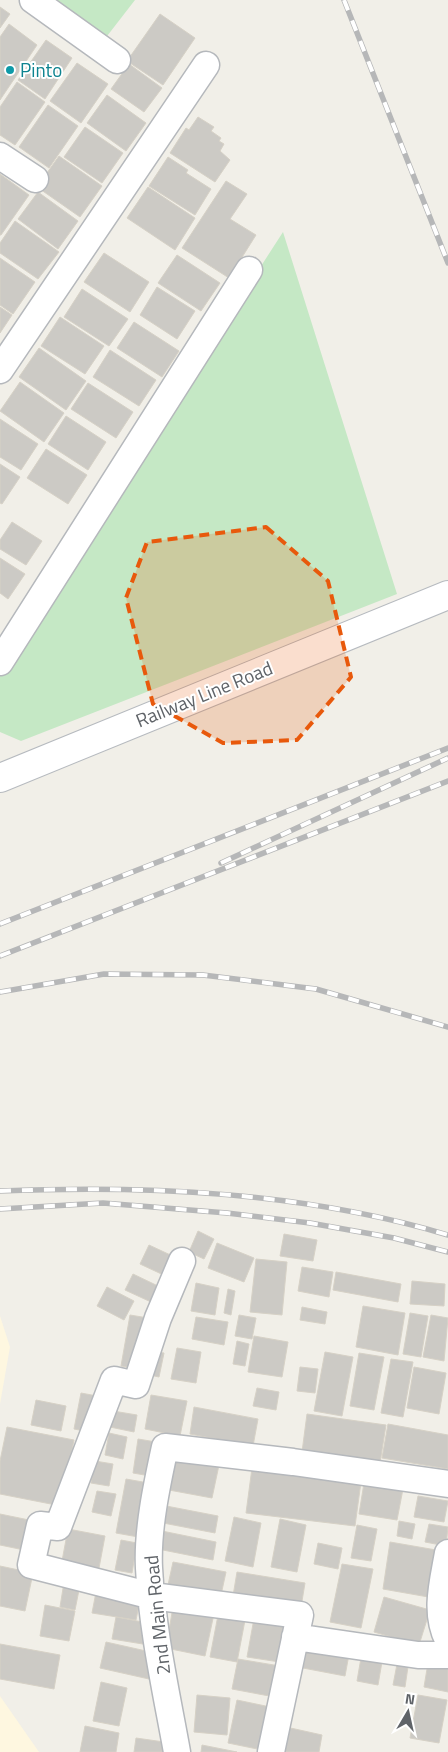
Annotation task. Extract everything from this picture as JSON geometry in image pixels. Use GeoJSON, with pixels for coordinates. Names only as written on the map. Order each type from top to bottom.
{"type":"FeatureCollection","features":[{"type":"Feature","properties":{"kind":"main road","name":"Railway Line Road"},"geometry":{"type":"LineString","coordinates":[[0,778],[448,595]]}},
{"type":"Feature","properties":{"kind":"main road","name":"Railway Line Road"},"geometry":{"type":"LineString","coordinates":[[408,611],[448,616]]}},
{"type":"Feature","properties":{"kind":"street"},"geometry":{"type":"LineString","coordinates":[[33,0],[117,60]]}},
{"type":"Feature","properties":{"kind":"street"},"geometry":{"type":"LineString","coordinates":[[0,370],[206,65]]}},
{"type":"Feature","properties":{"kind":"street"},"geometry":{"type":"LineString","coordinates":[[0,156],[34,179]]}},
{"type":"Feature","properties":{"kind":"street"},"geometry":{"type":"LineString","coordinates":[[0,662],[249,270]]}},
{"type":"Feature","properties":{"kind":"street"},"geometry":{"type":"LineString","coordinates":[[182,1261],[158,1318],[136,1385],[114,1380],[58,1527],[40,1525],[31,1565],[152,1596],[300,1615],[271,1752]]}},
{"type":"Feature","properties":{"kind":"street","name":"2nd Main Road"},"geometry":{"type":"LineString","coordinates":[[176,1752],[158,1649],[148,1567],[155,1493],[165,1448],[294,1462],[448,1484]]}},
{"type":"Feature","properties":{"kind":"street"},"geometry":{"type":"LineString","coordinates":[[448,1553],[439,1596],[444,1632],[448,1640]]}},
{"type":"Feature","properties":{"kind":"street"},"geometry":{"type":"LineString","coordinates":[[295,1636],[418,1656],[448,1655]]}},
{"type":"Feature","properties":{"kind":"highlighted area"},"geometry":{"type":"Polygon","coordinates":[[[266,527],[328,581],[351,677],[297,740],[223,743],[153,704],[126,598],[147,542],[266,527]]]}},
{"type":"Feature","properties":{"kind":"shaded area"},"geometry":{"type":"Polygon","coordinates":[[[0,1316],[10,1347],[0,1404],[0,1316]]]}},
{"type":"Feature","properties":{"kind":"shaded area"},"geometry":{"type":"Polygon","coordinates":[[[0,1696],[39,1752],[0,1752],[0,1696]]]}},
{"type":"Feature","properties":{"kind":"green space"},"geometry":{"type":"Polygon","coordinates":[[[46,0],[135,0],[104,40],[46,0]]]}},
{"type":"Feature","properties":{"kind":"green space"},"geometry":{"type":"Polygon","coordinates":[[[283,232],[397,594],[21,741],[0,732],[0,671],[283,232]]]}},
{"type":"Feature","properties":{"kind":"building"},"geometry":{"type":"Polygon","coordinates":[[[0,7],[10,14],[0,28],[0,7]]]}},
{"type":"Feature","properties":{"kind":"building"},"geometry":{"type":"Polygon","coordinates":[[[160,14],[195,38],[163,85],[127,61],[160,14]]]}},
{"type":"Feature","properties":{"kind":"building","name":"Pinto"},"geometry":{"type":"Polygon","coordinates":[[[9,24],[37,45],[0,100],[0,37],[9,24]]]}},
{"type":"Feature","properties":{"kind":"building"},"geometry":{"type":"Polygon","coordinates":[[[46,40],[72,58],[45,99],[18,80],[46,40]]]}},
{"type":"Feature","properties":{"kind":"building"},"geometry":{"type":"Polygon","coordinates":[[[77,63],[108,84],[81,123],[50,101],[77,63]]]}},
{"type":"Feature","properties":{"kind":"building"},"geometry":{"type":"Polygon","coordinates":[[[129,64],[162,88],[144,112],[111,89],[129,64]]]}},
{"type":"Feature","properties":{"kind":"building"},"geometry":{"type":"Polygon","coordinates":[[[17,82],[45,102],[15,145],[0,135],[0,107],[17,82]]]}},
{"type":"Feature","properties":{"kind":"building"},"geometry":{"type":"Polygon","coordinates":[[[107,95],[146,123],[126,151],[87,123],[107,95]]]}},
{"type":"Feature","properties":{"kind":"building"},"geometry":{"type":"Polygon","coordinates":[[[48,105],[78,126],[49,168],[19,147],[48,105]]]}},
{"type":"Feature","properties":{"kind":"building"},"geometry":{"type":"Polygon","coordinates":[[[198,117],[214,127],[211,131],[221,138],[219,141],[224,144],[220,151],[230,160],[215,182],[170,153],[186,128],[189,130],[198,117]]]}},
{"type":"Feature","properties":{"kind":"building"},"geometry":{"type":"Polygon","coordinates":[[[85,127],[123,153],[102,183],[64,157],[85,127]]]}},
{"type":"Feature","properties":{"kind":"building"},"geometry":{"type":"Polygon","coordinates":[[[59,156],[102,186],[80,217],[37,187],[59,156]]]}},
{"type":"Feature","properties":{"kind":"building"},"geometry":{"type":"Polygon","coordinates":[[[168,157],[188,170],[186,173],[211,189],[195,215],[149,186],[168,157]]]}},
{"type":"Feature","properties":{"kind":"building"},"geometry":{"type":"Polygon","coordinates":[[[0,174],[29,195],[1,235],[0,235],[0,174]]]}},
{"type":"Feature","properties":{"kind":"building"},"geometry":{"type":"Polygon","coordinates":[[[226,181],[247,194],[230,219],[256,235],[229,278],[182,248],[226,181]]]}},
{"type":"Feature","properties":{"kind":"building"},"geometry":{"type":"Polygon","coordinates":[[[148,187],[195,218],[175,250],[127,218],[148,187]]]}},
{"type":"Feature","properties":{"kind":"building"},"geometry":{"type":"Polygon","coordinates":[[[38,192],[78,221],[58,249],[18,219],[38,192]]]}},
{"type":"Feature","properties":{"kind":"building"},"geometry":{"type":"Polygon","coordinates":[[[15,221],[59,252],[38,279],[0,253],[0,243],[15,221]]]}},
{"type":"Feature","properties":{"kind":"building"},"geometry":{"type":"Polygon","coordinates":[[[104,253],[149,282],[130,312],[84,282],[104,253]]]}},
{"type":"Feature","properties":{"kind":"building"},"geometry":{"type":"Polygon","coordinates":[[[177,255],[220,283],[201,311],[158,283],[177,255]]]}},
{"type":"Feature","properties":{"kind":"building"},"geometry":{"type":"Polygon","coordinates":[[[0,258],[35,282],[13,314],[0,305],[0,258]]]}},
{"type":"Feature","properties":{"kind":"building"},"geometry":{"type":"Polygon","coordinates":[[[157,287],[195,311],[177,339],[140,315],[157,287]]]}},
{"type":"Feature","properties":{"kind":"building"},"geometry":{"type":"Polygon","coordinates":[[[82,289],[128,319],[109,346],[64,317],[82,289]]]}},
{"type":"Feature","properties":{"kind":"building"},"geometry":{"type":"Polygon","coordinates":[[[0,307],[12,315],[0,333],[0,307]]]}},
{"type":"Feature","properties":{"kind":"building"},"geometry":{"type":"Polygon","coordinates":[[[60,317],[104,346],[85,374],[41,346],[60,317]]]}},
{"type":"Feature","properties":{"kind":"building"},"geometry":{"type":"Polygon","coordinates":[[[134,322],[179,351],[162,377],[117,348],[134,322]]]}},
{"type":"Feature","properties":{"kind":"building"},"geometry":{"type":"Polygon","coordinates":[[[39,348],[86,381],[66,410],[19,377],[39,348]]]}},
{"type":"Feature","properties":{"kind":"building"},"geometry":{"type":"Polygon","coordinates":[[[110,350],[156,380],[139,406],[93,377],[110,350]]]}},
{"type":"Feature","properties":{"kind":"building"},"geometry":{"type":"Polygon","coordinates":[[[20,382],[64,413],[44,442],[0,411],[20,382]]]}},
{"type":"Feature","properties":{"kind":"building"},"geometry":{"type":"Polygon","coordinates":[[[88,383],[133,412],[116,438],[71,409],[88,383]]]}},
{"type":"Feature","properties":{"kind":"building"},"geometry":{"type":"Polygon","coordinates":[[[66,416],[106,442],[88,470],[48,444],[66,416]]]}},
{"type":"Feature","properties":{"kind":"building"},"geometry":{"type":"Polygon","coordinates":[[[0,419],[38,444],[21,470],[0,457],[0,419]]]}},
{"type":"Feature","properties":{"kind":"building"},"geometry":{"type":"Polygon","coordinates":[[[46,449],[87,475],[68,504],[27,478],[46,449]]]}},
{"type":"Feature","properties":{"kind":"building"},"geometry":{"type":"Polygon","coordinates":[[[0,464],[20,477],[2,504],[0,503],[0,464]]]}},
{"type":"Feature","properties":{"kind":"building"},"geometry":{"type":"Polygon","coordinates":[[[12,522],[42,541],[26,565],[0,549],[0,540],[12,522]]]}},
{"type":"Feature","properties":{"kind":"building"},"geometry":{"type":"Polygon","coordinates":[[[0,558],[25,574],[8,599],[0,593],[0,558]]]}},
{"type":"Feature","properties":{"kind":"building"},"geometry":{"type":"Polygon","coordinates":[[[198,1231],[214,1239],[204,1259],[189,1252],[198,1231]]]}},
{"type":"Feature","properties":{"kind":"building"},"geometry":{"type":"Polygon","coordinates":[[[284,1234],[317,1240],[313,1261],[280,1256],[284,1234]]]}},
{"type":"Feature","properties":{"kind":"building"},"geometry":{"type":"Polygon","coordinates":[[[217,1243],[254,1258],[244,1282],[208,1268],[217,1243]]]}},
{"type":"Feature","properties":{"kind":"building"},"geometry":{"type":"Polygon","coordinates":[[[149,1245],[179,1259],[170,1278],[140,1264],[149,1245]]]}},
{"type":"Feature","properties":{"kind":"building"},"geometry":{"type":"Polygon","coordinates":[[[256,1259],[287,1262],[282,1315],[250,1312],[256,1259]]]}},
{"type":"Feature","properties":{"kind":"building"},"geometry":{"type":"Polygon","coordinates":[[[302,1267],[333,1272],[329,1297],[298,1291],[302,1267]]]}},
{"type":"Feature","properties":{"kind":"building"},"geometry":{"type":"Polygon","coordinates":[[[336,1272],[401,1284],[398,1302],[333,1290],[336,1272]]]}},
{"type":"Feature","properties":{"kind":"building"},"geometry":{"type":"Polygon","coordinates":[[[133,1274],[158,1286],[151,1302],[125,1290],[133,1274]]]}},
{"type":"Feature","properties":{"kind":"building"},"geometry":{"type":"Polygon","coordinates":[[[412,1281],[445,1284],[444,1306],[410,1304],[412,1281]]]}},
{"type":"Feature","properties":{"kind":"building"},"geometry":{"type":"Polygon","coordinates":[[[196,1283],[219,1288],[215,1315],[191,1311],[196,1283]]]}},
{"type":"Feature","properties":{"kind":"building"},"geometry":{"type":"Polygon","coordinates":[[[107,1287],[134,1301],[124,1320],[97,1306],[107,1287]]]}},
{"type":"Feature","properties":{"kind":"building"},"geometry":{"type":"Polygon","coordinates":[[[228,1289],[235,1291],[231,1315],[224,1313],[228,1289]]]}},
{"type":"Feature","properties":{"kind":"building"},"geometry":{"type":"Polygon","coordinates":[[[363,1306],[405,1313],[398,1355],[356,1347],[363,1306]]]}},
{"type":"Feature","properties":{"kind":"building"},"geometry":{"type":"Polygon","coordinates":[[[302,1307],[327,1312],[325,1324],[300,1320],[302,1307]]]}},
{"type":"Feature","properties":{"kind":"building"},"geometry":{"type":"Polygon","coordinates":[[[410,1313],[428,1316],[421,1357],[403,1354],[410,1313]]]}},
{"type":"Feature","properties":{"kind":"building"},"geometry":{"type":"Polygon","coordinates":[[[130,1315],[148,1318],[139,1369],[121,1366],[130,1315]]]}},
{"type":"Feature","properties":{"kind":"building"},"geometry":{"type":"Polygon","coordinates":[[[239,1315],[256,1318],[252,1339],[235,1336],[239,1315]]]}},
{"type":"Feature","properties":{"kind":"building"},"geometry":{"type":"Polygon","coordinates":[[[431,1315],[448,1318],[444,1361],[423,1357],[431,1315]]]}},
{"type":"Feature","properties":{"kind":"building"},"geometry":{"type":"Polygon","coordinates":[[[196,1317],[228,1322],[224,1345],[192,1339],[196,1317]]]}},
{"type":"Feature","properties":{"kind":"building"},"geometry":{"type":"Polygon","coordinates":[[[254,1336],[288,1342],[282,1377],[248,1372],[254,1336]]]}},
{"type":"Feature","properties":{"kind":"building"},"geometry":{"type":"Polygon","coordinates":[[[237,1341],[249,1344],[245,1366],[233,1364],[237,1341]]]}},
{"type":"Feature","properties":{"kind":"building"},"geometry":{"type":"Polygon","coordinates":[[[177,1348],[201,1352],[196,1383],[171,1379],[177,1348]]]}},
{"type":"Feature","properties":{"kind":"building"},"geometry":{"type":"Polygon","coordinates":[[[149,1351],[164,1353],[159,1377],[145,1374],[149,1351]]]}},
{"type":"Feature","properties":{"kind":"building"},"geometry":{"type":"Polygon","coordinates":[[[325,1352],[353,1357],[342,1416],[314,1411],[325,1352]]]}},
{"type":"Feature","properties":{"kind":"building"},"geometry":{"type":"Polygon","coordinates":[[[359,1353],[384,1357],[374,1410],[350,1406],[359,1353]]]}},
{"type":"Feature","properties":{"kind":"building"},"geometry":{"type":"Polygon","coordinates":[[[391,1359],[413,1362],[403,1417],[381,1413],[391,1359]]]}},
{"type":"Feature","properties":{"kind":"building"},"geometry":{"type":"Polygon","coordinates":[[[300,1367],[318,1369],[315,1393],[297,1391],[300,1367]]]}},
{"type":"Feature","properties":{"kind":"building"},"geometry":{"type":"Polygon","coordinates":[[[414,1367],[446,1373],[439,1414],[407,1408],[414,1367]]]}},
{"type":"Feature","properties":{"kind":"building"},"geometry":{"type":"Polygon","coordinates":[[[257,1388],[279,1392],[276,1410],[253,1406],[257,1388]]]}},
{"type":"Feature","properties":{"kind":"building"},"geometry":{"type":"Polygon","coordinates":[[[81,1393],[97,1396],[90,1432],[74,1429],[81,1393]]]}},
{"type":"Feature","properties":{"kind":"building"},"geometry":{"type":"Polygon","coordinates":[[[151,1395],[187,1401],[180,1436],[145,1429],[151,1395]]]}},
{"type":"Feature","properties":{"kind":"building"},"geometry":{"type":"Polygon","coordinates":[[[36,1400],[66,1406],[61,1431],[31,1425],[36,1400]]]}},
{"type":"Feature","properties":{"kind":"building"},"geometry":{"type":"Polygon","coordinates":[[[194,1407],[258,1419],[253,1446],[190,1434],[194,1407]]]}},
{"type":"Feature","properties":{"kind":"building"},"geometry":{"type":"Polygon","coordinates":[[[113,1411],[137,1415],[134,1432],[110,1427],[113,1411]]]}},
{"type":"Feature","properties":{"kind":"building"},"geometry":{"type":"Polygon","coordinates":[[[307,1414],[386,1425],[380,1463],[302,1452],[307,1414]]]}},
{"type":"Feature","properties":{"kind":"building"},"geometry":{"type":"Polygon","coordinates":[[[388,1424],[448,1435],[448,1469],[382,1458],[388,1424]]]}},
{"type":"Feature","properties":{"kind":"building"},"geometry":{"type":"Polygon","coordinates":[[[7,1427],[74,1440],[61,1506],[0,1494],[0,1461],[7,1427]]]}},
{"type":"Feature","properties":{"kind":"building"},"geometry":{"type":"Polygon","coordinates":[[[109,1433],[127,1437],[123,1459],[105,1455],[109,1433]]]}},
{"type":"Feature","properties":{"kind":"building"},"geometry":{"type":"Polygon","coordinates":[[[138,1439],[162,1443],[156,1477],[133,1473],[138,1439]]]}},
{"type":"Feature","properties":{"kind":"building"},"geometry":{"type":"Polygon","coordinates":[[[175,1456],[219,1465],[212,1498],[169,1490],[175,1456]]]}},
{"type":"Feature","properties":{"kind":"building"},"geometry":{"type":"Polygon","coordinates":[[[95,1461],[113,1464],[109,1486],[91,1483],[95,1461]]]}},
{"type":"Feature","properties":{"kind":"building"},"geometry":{"type":"Polygon","coordinates":[[[252,1468],[361,1482],[355,1526],[246,1513],[252,1468]]]}},
{"type":"Feature","properties":{"kind":"building"},"geometry":{"type":"Polygon","coordinates":[[[126,1479],[154,1484],[144,1538],[116,1533],[126,1479]]]}},
{"type":"Feature","properties":{"kind":"building"},"geometry":{"type":"Polygon","coordinates":[[[364,1483],[403,1489],[397,1520],[359,1514],[364,1483]]]}},
{"type":"Feature","properties":{"kind":"building"},"geometry":{"type":"Polygon","coordinates":[[[97,1491],[116,1494],[111,1516],[92,1512],[97,1491]]]}},
{"type":"Feature","properties":{"kind":"building"},"geometry":{"type":"Polygon","coordinates":[[[418,1496],[448,1501],[444,1522],[414,1517],[418,1496]]]}},
{"type":"Feature","properties":{"kind":"building"},"geometry":{"type":"Polygon","coordinates":[[[161,1505],[218,1516],[215,1533],[158,1522],[161,1505]]]}},
{"type":"Feature","properties":{"kind":"building"},"geometry":{"type":"Polygon","coordinates":[[[0,1514],[34,1521],[29,1551],[0,1545],[0,1514]]]}},
{"type":"Feature","properties":{"kind":"building"},"geometry":{"type":"Polygon","coordinates":[[[234,1517],[261,1523],[253,1567],[225,1561],[234,1517]]]}},
{"type":"Feature","properties":{"kind":"building"},"geometry":{"type":"Polygon","coordinates":[[[280,1519],[306,1525],[297,1572],[271,1567],[280,1519]]]}},
{"type":"Feature","properties":{"kind":"building"},"geometry":{"type":"Polygon","coordinates":[[[399,1521],[415,1524],[412,1539],[397,1536],[399,1521]]]}},
{"type":"Feature","properties":{"kind":"building"},"geometry":{"type":"Polygon","coordinates":[[[429,1524],[448,1527],[446,1546],[425,1542],[429,1524]]]}},
{"type":"Feature","properties":{"kind":"building"},"geometry":{"type":"Polygon","coordinates":[[[357,1525],[377,1529],[371,1561],[351,1558],[357,1525]]]}},
{"type":"Feature","properties":{"kind":"building"},"geometry":{"type":"Polygon","coordinates":[[[68,1529],[105,1536],[99,1568],[62,1561],[68,1529]]]}},
{"type":"Feature","properties":{"kind":"building"},"geometry":{"type":"Polygon","coordinates":[[[157,1530],[216,1542],[213,1560],[153,1548],[157,1530]]]}},
{"type":"Feature","properties":{"kind":"building"},"geometry":{"type":"Polygon","coordinates":[[[121,1540],[137,1543],[132,1573],[115,1570],[121,1540]]]}},
{"type":"Feature","properties":{"kind":"building"},"geometry":{"type":"Polygon","coordinates":[[[390,1542],[442,1551],[434,1598],[383,1589],[390,1542]]]}},
{"type":"Feature","properties":{"kind":"building"},"geometry":{"type":"Polygon","coordinates":[[[318,1543],[342,1548],[338,1569],[314,1564],[318,1543]]]}},
{"type":"Feature","properties":{"kind":"building"},"geometry":{"type":"Polygon","coordinates":[[[173,1562],[226,1572],[221,1595],[168,1585],[173,1562]]]}},
{"type":"Feature","properties":{"kind":"building"},"geometry":{"type":"Polygon","coordinates":[[[342,1564],[373,1569],[361,1628],[330,1622],[342,1564]]]}},
{"type":"Feature","properties":{"kind":"building"},"geometry":{"type":"Polygon","coordinates":[[[0,1566],[33,1573],[25,1611],[0,1606],[0,1566]]]}},
{"type":"Feature","properties":{"kind":"building"},"geometry":{"type":"Polygon","coordinates":[[[237,1572],[305,1583],[301,1607],[233,1596],[237,1572]]]}},
{"type":"Feature","properties":{"kind":"building"},"geometry":{"type":"Polygon","coordinates":[[[65,1576],[81,1580],[75,1610],[60,1607],[65,1576]]]}},
{"type":"Feature","properties":{"kind":"building"},"geometry":{"type":"Polygon","coordinates":[[[97,1587],[141,1595],[136,1620],[92,1613],[97,1587]]]}},
{"type":"Feature","properties":{"kind":"building"},"geometry":{"type":"Polygon","coordinates":[[[384,1597],[430,1610],[419,1645],[374,1632],[384,1597]]]}},
{"type":"Feature","properties":{"kind":"building"},"geometry":{"type":"Polygon","coordinates":[[[174,1601],[215,1609],[205,1656],[166,1648],[174,1601]]]}},
{"type":"Feature","properties":{"kind":"building"},"geometry":{"type":"Polygon","coordinates":[[[45,1605],[75,1611],[69,1641],[40,1636],[45,1605]]]}},
{"type":"Feature","properties":{"kind":"building"},"geometry":{"type":"Polygon","coordinates":[[[219,1610],[246,1615],[237,1662],[210,1657],[219,1610]]]}},
{"type":"Feature","properties":{"kind":"building"},"geometry":{"type":"Polygon","coordinates":[[[255,1613],[294,1620],[286,1663],[247,1657],[255,1613]]]}},
{"type":"Feature","properties":{"kind":"building"},"geometry":{"type":"Polygon","coordinates":[[[116,1617],[153,1624],[149,1645],[112,1639],[116,1617]]]}},
{"type":"Feature","properties":{"kind":"building"},"geometry":{"type":"Polygon","coordinates":[[[309,1641],[350,1649],[345,1676],[303,1668],[309,1641]]]}},
{"type":"Feature","properties":{"kind":"building"},"geometry":{"type":"Polygon","coordinates":[[[106,1642],[155,1653],[149,1679],[100,1668],[106,1642]]]}},
{"type":"Feature","properties":{"kind":"building"},"geometry":{"type":"Polygon","coordinates":[[[0,1644],[60,1655],[54,1689],[0,1679],[0,1644]]]}},
{"type":"Feature","properties":{"kind":"building"},"geometry":{"type":"Polygon","coordinates":[[[362,1652],[383,1656],[378,1685],[357,1681],[362,1652]]]}},
{"type":"Feature","properties":{"kind":"building"},"geometry":{"type":"Polygon","coordinates":[[[429,1657],[448,1660],[448,1692],[424,1687],[429,1657]]]}},
{"type":"Feature","properties":{"kind":"building"},"geometry":{"type":"Polygon","coordinates":[[[238,1659],[286,1667],[280,1698],[232,1689],[238,1659]]]}},
{"type":"Feature","properties":{"kind":"building"},"geometry":{"type":"Polygon","coordinates":[[[398,1659],[409,1660],[405,1687],[393,1685],[398,1659]]]}},
{"type":"Feature","properties":{"kind":"building"},"geometry":{"type":"Polygon","coordinates":[[[101,1682],[127,1688],[119,1726],[93,1721],[101,1682]]]}},
{"type":"Feature","properties":{"kind":"building"},"geometry":{"type":"Polygon","coordinates":[[[197,1695],[230,1698],[227,1735],[194,1732],[197,1695]]]}},
{"type":"Feature","properties":{"kind":"building"},"geometry":{"type":"Polygon","coordinates":[[[418,1695],[447,1700],[439,1743],[410,1738],[418,1695]]]}},
{"type":"Feature","properties":{"kind":"building"},"geometry":{"type":"Polygon","coordinates":[[[237,1700],[275,1708],[267,1751],[228,1743],[237,1700]]]}},
{"type":"Feature","properties":{"kind":"building"},"geometry":{"type":"Polygon","coordinates":[[[85,1726],[119,1733],[116,1752],[80,1752],[85,1726]]]}},
{"type":"Feature","properties":{"kind":"building"},"geometry":{"type":"Polygon","coordinates":[[[286,1727],[322,1735],[319,1752],[282,1752],[286,1727]]]}},
{"type":"Feature","properties":{"kind":"building"},"geometry":{"type":"Polygon","coordinates":[[[136,1738],[171,1743],[169,1752],[134,1752],[136,1738]]]}},
{"type":"Feature","properties":{"kind":"building"},"geometry":{"type":"Polygon","coordinates":[[[202,1745],[237,1752],[201,1752],[202,1745]]]}},
{"type":"Feature","properties":{"kind":"railway"},"geometry":{"type":"LineString","coordinates":[[344,0],[448,263]]}},
{"type":"Feature","properties":{"kind":"railway"},"geometry":{"type":"LineString","coordinates":[[0,924],[448,748]]}},
{"type":"Feature","properties":{"kind":"railway"},"geometry":{"type":"LineString","coordinates":[[221,863],[448,758]]}},
{"type":"Feature","properties":{"kind":"railway"},"geometry":{"type":"LineString","coordinates":[[0,956],[448,781]]}},
{"type":"Feature","properties":{"kind":"railway"},"geometry":{"type":"LineString","coordinates":[[0,992],[104,974],[203,975],[316,989],[448,1027]]}},
{"type":"Feature","properties":{"kind":"railway"},"geometry":{"type":"LineString","coordinates":[[0,1191],[113,1189],[226,1195],[338,1209],[448,1235]]}},
{"type":"Feature","properties":{"kind":"railway"},"geometry":{"type":"LineString","coordinates":[[0,1209],[103,1203],[227,1213],[310,1223],[394,1238],[448,1252]]}},
{"type":"Feature","properties":{"kind":"place","name":"Pinto"},"geometry":{"type":"Point","coordinates":[10,70]}}]}
